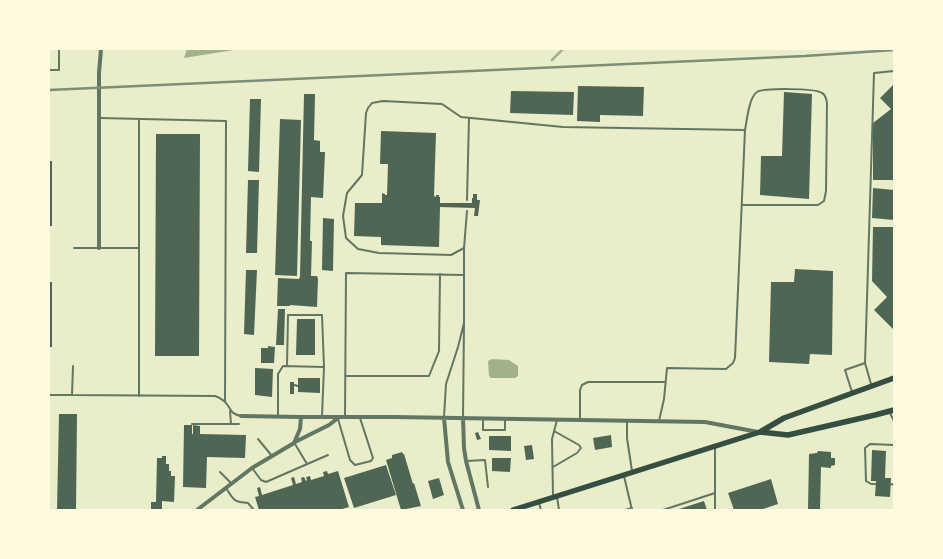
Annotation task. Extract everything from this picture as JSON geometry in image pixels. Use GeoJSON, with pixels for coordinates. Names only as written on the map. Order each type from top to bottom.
{"type":"FeatureCollection","features":[{"type":"Feature","properties":{"kind":"main road"},"geometry":{"type":"LineString","coordinates":[[513,510],[760,432],[784,418],[894,378]]}},
{"type":"Feature","properties":{"kind":"main road"},"geometry":{"type":"LineString","coordinates":[[760,432],[788,435],[893,410]]}},
{"type":"Feature","properties":{"kind":"street"},"geometry":{"type":"LineString","coordinates":[[99,248],[99,73],[101,49]]}},
{"type":"Feature","properties":{"kind":"street"},"geometry":{"type":"LineString","coordinates":[[241,416],[705,422],[760,432]]}},
{"type":"Feature","properties":{"kind":"street"},"geometry":{"type":"LineString","coordinates":[[294,442],[300,429],[301,417]]}},
{"type":"Feature","properties":{"kind":"street"},"geometry":{"type":"LineString","coordinates":[[197,510],[252,468],[294,442],[329,425],[338,418]]}},
{"type":"Feature","properties":{"kind":"street"},"geometry":{"type":"LineString","coordinates":[[444,418],[448,462],[463,510]]}},
{"type":"Feature","properties":{"kind":"street"},"geometry":{"type":"LineString","coordinates":[[463,418],[466,461],[479,510]]}},
{"type":"Feature","properties":{"kind":"lane"},"geometry":{"type":"LineString","coordinates":[[49,70],[59,70],[59,49]]}},
{"type":"Feature","properties":{"kind":"lane"},"geometry":{"type":"LineString","coordinates":[[872,386],[865,363],[874,73],[894,71]]}},
{"type":"Feature","properties":{"kind":"lane"},"geometry":{"type":"LineString","coordinates":[[659,421],[664,399],[667,368],[726,369],[733,363],[735,358],[745,130],[751,99],[757,92],[766,89],[814,90],[822,93],[826,96],[827,103],[826,192],[824,201],[818,205],[742,204]]}},
{"type":"Feature","properties":{"kind":"lane"},"geometry":{"type":"LineString","coordinates":[[464,248],[451,255],[379,254],[358,249],[346,238],[343,216],[347,193],[362,175],[366,113],[372,103],[383,101],[442,104],[461,117],[563,127],[745,130]]}},
{"type":"Feature","properties":{"kind":"lane"},"geometry":{"type":"LineString","coordinates":[[467,200],[469,117]]}},
{"type":"Feature","properties":{"kind":"lane"},"geometry":{"type":"LineString","coordinates":[[100,118],[226,121],[226,402],[230,411],[231,424]]}},
{"type":"Feature","properties":{"kind":"lane"},"geometry":{"type":"LineString","coordinates":[[139,396],[140,119]]}},
{"type":"Feature","properties":{"kind":"lane"},"geometry":{"type":"LineString","coordinates":[[463,418],[464,248],[467,211]]}},
{"type":"Feature","properties":{"kind":"lane"},"geometry":{"type":"LineString","coordinates":[[74,248],[139,248]]}},
{"type":"Feature","properties":{"kind":"lane"},"geometry":{"type":"LineString","coordinates":[[345,418],[346,273],[464,275]]}},
{"type":"Feature","properties":{"kind":"lane"},"geometry":{"type":"LineString","coordinates":[[345,376],[429,376],[439,351],[440,274]]}},
{"type":"Feature","properties":{"kind":"lane"},"geometry":{"type":"LineString","coordinates":[[287,366],[288,315],[322,315],[324,367],[322,418]]}},
{"type":"Feature","properties":{"kind":"lane"},"geometry":{"type":"LineString","coordinates":[[444,418],[446,384],[464,323]]}},
{"type":"Feature","properties":{"kind":"lane"},"geometry":{"type":"LineString","coordinates":[[852,393],[845,370],[865,363]]}},
{"type":"Feature","properties":{"kind":"lane"},"geometry":{"type":"LineString","coordinates":[[72,395],[73,366]]}},
{"type":"Feature","properties":{"kind":"lane"},"geometry":{"type":"LineString","coordinates":[[278,416],[278,374],[283,366],[324,367]]}},
{"type":"Feature","properties":{"kind":"lane"},"geometry":{"type":"LineString","coordinates":[[580,420],[580,390],[582,385],[588,382],[666,382]]}},
{"type":"Feature","properties":{"kind":"lane"},"geometry":{"type":"LineString","coordinates":[[49,395],[216,396],[226,402]]}},
{"type":"Feature","properties":{"kind":"lane"},"geometry":{"type":"LineString","coordinates":[[893,410],[894,421]]}},
{"type":"Feature","properties":{"kind":"lane"},"geometry":{"type":"LineString","coordinates":[[230,411],[235,415],[241,416]]}},
{"type":"Feature","properties":{"kind":"lane"},"geometry":{"type":"LineString","coordinates":[[338,418],[350,460],[355,465],[371,461],[373,458],[360,418]]}},
{"type":"Feature","properties":{"kind":"lane"},"geometry":{"type":"LineString","coordinates":[[483,418],[483,430],[505,430],[505,419]]}},
{"type":"Feature","properties":{"kind":"lane"},"geometry":{"type":"LineString","coordinates":[[557,420],[552,439],[555,497],[559,510]]}},
{"type":"Feature","properties":{"kind":"lane"},"geometry":{"type":"LineString","coordinates":[[627,420],[627,438],[632,472]]}},
{"type":"Feature","properties":{"kind":"lane"},"geometry":{"type":"LineString","coordinates":[[192,424],[239,424]]}},
{"type":"Feature","properties":{"kind":"lane"},"geometry":{"type":"LineString","coordinates":[[554,431],[579,445],[581,448],[578,453],[554,467]]}},
{"type":"Feature","properties":{"kind":"lane"},"geometry":{"type":"LineString","coordinates":[[258,439],[272,456]]}},
{"type":"Feature","properties":{"kind":"lane"},"geometry":{"type":"LineString","coordinates":[[294,442],[307,464]]}},
{"type":"Feature","properties":{"kind":"lane"},"geometry":{"type":"LineString","coordinates":[[876,484],[871,484],[866,481],[865,448],[870,444],[894,445]]}},
{"type":"Feature","properties":{"kind":"lane"},"geometry":{"type":"LineString","coordinates":[[715,446],[715,510]]}},
{"type":"Feature","properties":{"kind":"lane"},"geometry":{"type":"LineString","coordinates":[[252,468],[261,480],[266,482],[328,455]]}},
{"type":"Feature","properties":{"kind":"lane"},"geometry":{"type":"LineString","coordinates":[[466,461],[485,460],[488,487]]}},
{"type":"Feature","properties":{"kind":"lane"},"geometry":{"type":"LineString","coordinates":[[220,472],[231,484]]}},
{"type":"Feature","properties":{"kind":"lane"},"geometry":{"type":"LineString","coordinates":[[623,475],[632,509],[626,510]]}},
{"type":"Feature","properties":{"kind":"lane"},"geometry":{"type":"LineString","coordinates":[[225,488],[234,500],[237,502],[248,503],[254,510]]}},
{"type":"Feature","properties":{"kind":"lane"},"geometry":{"type":"LineString","coordinates":[[663,510],[715,493]]}},
{"type":"Feature","properties":{"kind":"lane"},"geometry":{"type":"LineString","coordinates":[[539,502],[541,510]]}},
{"type":"Feature","properties":{"kind":"shaded area"},"geometry":{"type":"Polygon","coordinates":[[[187,49],[240,49],[184,58],[187,49]]]}},
{"type":"Feature","properties":{"kind":"shaded area"},"geometry":{"type":"Polygon","coordinates":[[[492,359],[509,360],[518,366],[518,376],[515,378],[491,378],[489,376],[488,361],[492,359]]]}},
{"type":"Feature","properties":{"kind":"building"},"geometry":{"type":"Polygon","coordinates":[[[894,84],[894,180],[873,180],[873,123],[891,109],[880,98],[894,84]]]}},
{"type":"Feature","properties":{"kind":"building"},"geometry":{"type":"Polygon","coordinates":[[[578,86],[644,87],[643,116],[600,115],[600,122],[577,121],[578,86]]]}},
{"type":"Feature","properties":{"kind":"building"},"geometry":{"type":"Polygon","coordinates":[[[511,91],[574,92],[573,115],[510,113],[511,91]]]}},
{"type":"Feature","properties":{"kind":"building"},"geometry":{"type":"Polygon","coordinates":[[[784,92],[812,94],[809,199],[760,195],[761,156],[782,156],[784,92]]]}},
{"type":"Feature","properties":{"kind":"building"},"geometry":{"type":"Polygon","coordinates":[[[304,94],[315,94],[314,140],[320,141],[320,152],[325,152],[323,198],[311,197],[311,276],[317,276],[318,279],[317,307],[290,305],[277,306],[278,278],[299,279],[300,276],[304,94]]]}},
{"type":"Feature","properties":{"kind":"building"},"geometry":{"type":"Polygon","coordinates":[[[250,99],[261,99],[259,172],[248,171],[250,99]]]}},
{"type":"Feature","properties":{"kind":"building"},"geometry":{"type":"Polygon","coordinates":[[[280,119],[301,120],[297,276],[275,275],[280,119]]]}},
{"type":"Feature","properties":{"kind":"building"},"geometry":{"type":"Polygon","coordinates":[[[381,131],[436,133],[434,196],[436,197],[436,195],[439,195],[440,203],[472,203],[473,194],[477,194],[477,200],[480,200],[478,216],[474,216],[475,208],[440,207],[439,247],[381,245],[381,237],[354,236],[355,203],[382,203],[382,193],[387,195],[388,164],[380,164],[381,131]]]}},
{"type":"Feature","properties":{"kind":"building"},"geometry":{"type":"Polygon","coordinates":[[[156,134],[200,134],[199,356],[155,356],[156,134]]]}},
{"type":"Feature","properties":{"kind":"building"},"geometry":{"type":"Polygon","coordinates":[[[49,161],[52,161],[52,226],[49,226],[49,161]]]}},
{"type":"Feature","properties":{"kind":"building"},"geometry":{"type":"Polygon","coordinates":[[[248,180],[259,180],[257,253],[246,253],[248,180]]]}},
{"type":"Feature","properties":{"kind":"building"},"geometry":{"type":"Polygon","coordinates":[[[873,188],[894,190],[894,220],[872,218],[873,188]]]}},
{"type":"Feature","properties":{"kind":"building"},"geometry":{"type":"Polygon","coordinates":[[[323,218],[334,219],[333,271],[322,270],[323,218]]]}},
{"type":"Feature","properties":{"kind":"building"},"geometry":{"type":"Polygon","coordinates":[[[873,227],[894,227],[893,329],[874,310],[887,297],[872,281],[873,227]]]}},
{"type":"Feature","properties":{"kind":"building"},"geometry":{"type":"Polygon","coordinates":[[[795,269],[833,271],[832,355],[810,354],[809,364],[769,362],[771,282],[794,282],[795,269]]]}},
{"type":"Feature","properties":{"kind":"building"},"geometry":{"type":"Polygon","coordinates":[[[246,270],[257,270],[254,335],[244,334],[246,270]]]}},
{"type":"Feature","properties":{"kind":"building"},"geometry":{"type":"Polygon","coordinates":[[[49,282],[52,282],[52,347],[49,347],[49,282]]]}},
{"type":"Feature","properties":{"kind":"building"},"geometry":{"type":"Polygon","coordinates":[[[278,309],[285,309],[284,345],[276,345],[278,309]]]}},
{"type":"Feature","properties":{"kind":"building"},"geometry":{"type":"Polygon","coordinates":[[[297,319],[315,319],[315,355],[296,355],[297,319]]]}},
{"type":"Feature","properties":{"kind":"building"},"geometry":{"type":"Polygon","coordinates":[[[268,346],[275,347],[274,363],[261,363],[261,348],[268,348],[268,346]]]}},
{"type":"Feature","properties":{"kind":"building"},"geometry":{"type":"Polygon","coordinates":[[[255,368],[273,369],[272,397],[255,395],[255,368]]]}},
{"type":"Feature","properties":{"kind":"building"},"geometry":{"type":"Polygon","coordinates":[[[298,378],[320,378],[320,393],[298,392],[298,387],[294,386],[294,394],[290,394],[290,382],[294,382],[294,384],[298,385],[298,378]]]}},
{"type":"Feature","properties":{"kind":"building"},"geometry":{"type":"Polygon","coordinates":[[[59,414],[77,414],[76,510],[57,510],[59,414]]]}},
{"type":"Feature","properties":{"kind":"building"},"geometry":{"type":"Polygon","coordinates":[[[184,425],[192,425],[192,434],[193,425],[200,426],[200,434],[246,435],[245,458],[207,457],[206,488],[183,487],[184,425]]]}},
{"type":"Feature","properties":{"kind":"building"},"geometry":{"type":"Polygon","coordinates":[[[478,432],[481,439],[477,440],[475,433],[478,432]]]}},
{"type":"Feature","properties":{"kind":"building"},"geometry":{"type":"Polygon","coordinates":[[[611,435],[612,447],[595,450],[593,438],[611,435]]]}},
{"type":"Feature","properties":{"kind":"building"},"geometry":{"type":"Polygon","coordinates":[[[489,436],[511,436],[511,451],[489,450],[489,436]]]}},
{"type":"Feature","properties":{"kind":"building"},"geometry":{"type":"Polygon","coordinates":[[[532,445],[534,459],[526,460],[524,446],[532,445]]]}},
{"type":"Feature","properties":{"kind":"building"},"geometry":{"type":"Polygon","coordinates":[[[872,450],[886,451],[885,478],[891,478],[890,497],[875,496],[876,481],[871,481],[872,450]]]}},
{"type":"Feature","properties":{"kind":"building"},"geometry":{"type":"Polygon","coordinates":[[[818,451],[831,452],[831,458],[835,458],[835,465],[831,466],[831,468],[821,467],[820,510],[808,510],[809,454],[817,453],[818,451]]]}},
{"type":"Feature","properties":{"kind":"building"},"geometry":{"type":"Polygon","coordinates":[[[402,452],[404,454],[421,506],[401,510],[386,460],[392,458],[392,455],[402,452]]]}},
{"type":"Feature","properties":{"kind":"building"},"geometry":{"type":"Polygon","coordinates":[[[162,456],[166,456],[166,464],[169,464],[171,476],[175,476],[174,502],[162,501],[162,510],[151,510],[151,502],[156,502],[157,458],[162,458],[162,456]]]}},
{"type":"Feature","properties":{"kind":"building"},"geometry":{"type":"Polygon","coordinates":[[[492,458],[511,458],[510,472],[492,471],[492,458]]]}},
{"type":"Feature","properties":{"kind":"building"},"geometry":{"type":"Polygon","coordinates":[[[386,465],[396,495],[354,508],[344,478],[386,465]]]}},
{"type":"Feature","properties":{"kind":"building"},"geometry":{"type":"Polygon","coordinates":[[[327,471],[328,474],[338,471],[349,507],[339,510],[259,510],[255,497],[259,496],[257,488],[260,487],[262,495],[293,485],[291,478],[294,477],[296,484],[302,482],[301,478],[304,477],[306,481],[306,477],[310,476],[311,480],[324,476],[323,472],[327,471]]]}},
{"type":"Feature","properties":{"kind":"building"},"geometry":{"type":"Polygon","coordinates":[[[439,478],[444,495],[433,499],[428,481],[439,478]]]}},
{"type":"Feature","properties":{"kind":"building"},"geometry":{"type":"Polygon","coordinates":[[[771,479],[778,504],[760,510],[734,510],[728,493],[771,479]]]}},
{"type":"Feature","properties":{"kind":"building"},"geometry":{"type":"Polygon","coordinates":[[[704,501],[707,510],[676,510],[704,501]]]}},
{"type":"Feature","properties":{"kind":"waterway"},"geometry":{"type":"LineString","coordinates":[[552,60],[563,49]]}},
{"type":"Feature","properties":{"kind":"railway"},"geometry":{"type":"LineString","coordinates":[[49,90],[805,56],[894,50]]}}]}
